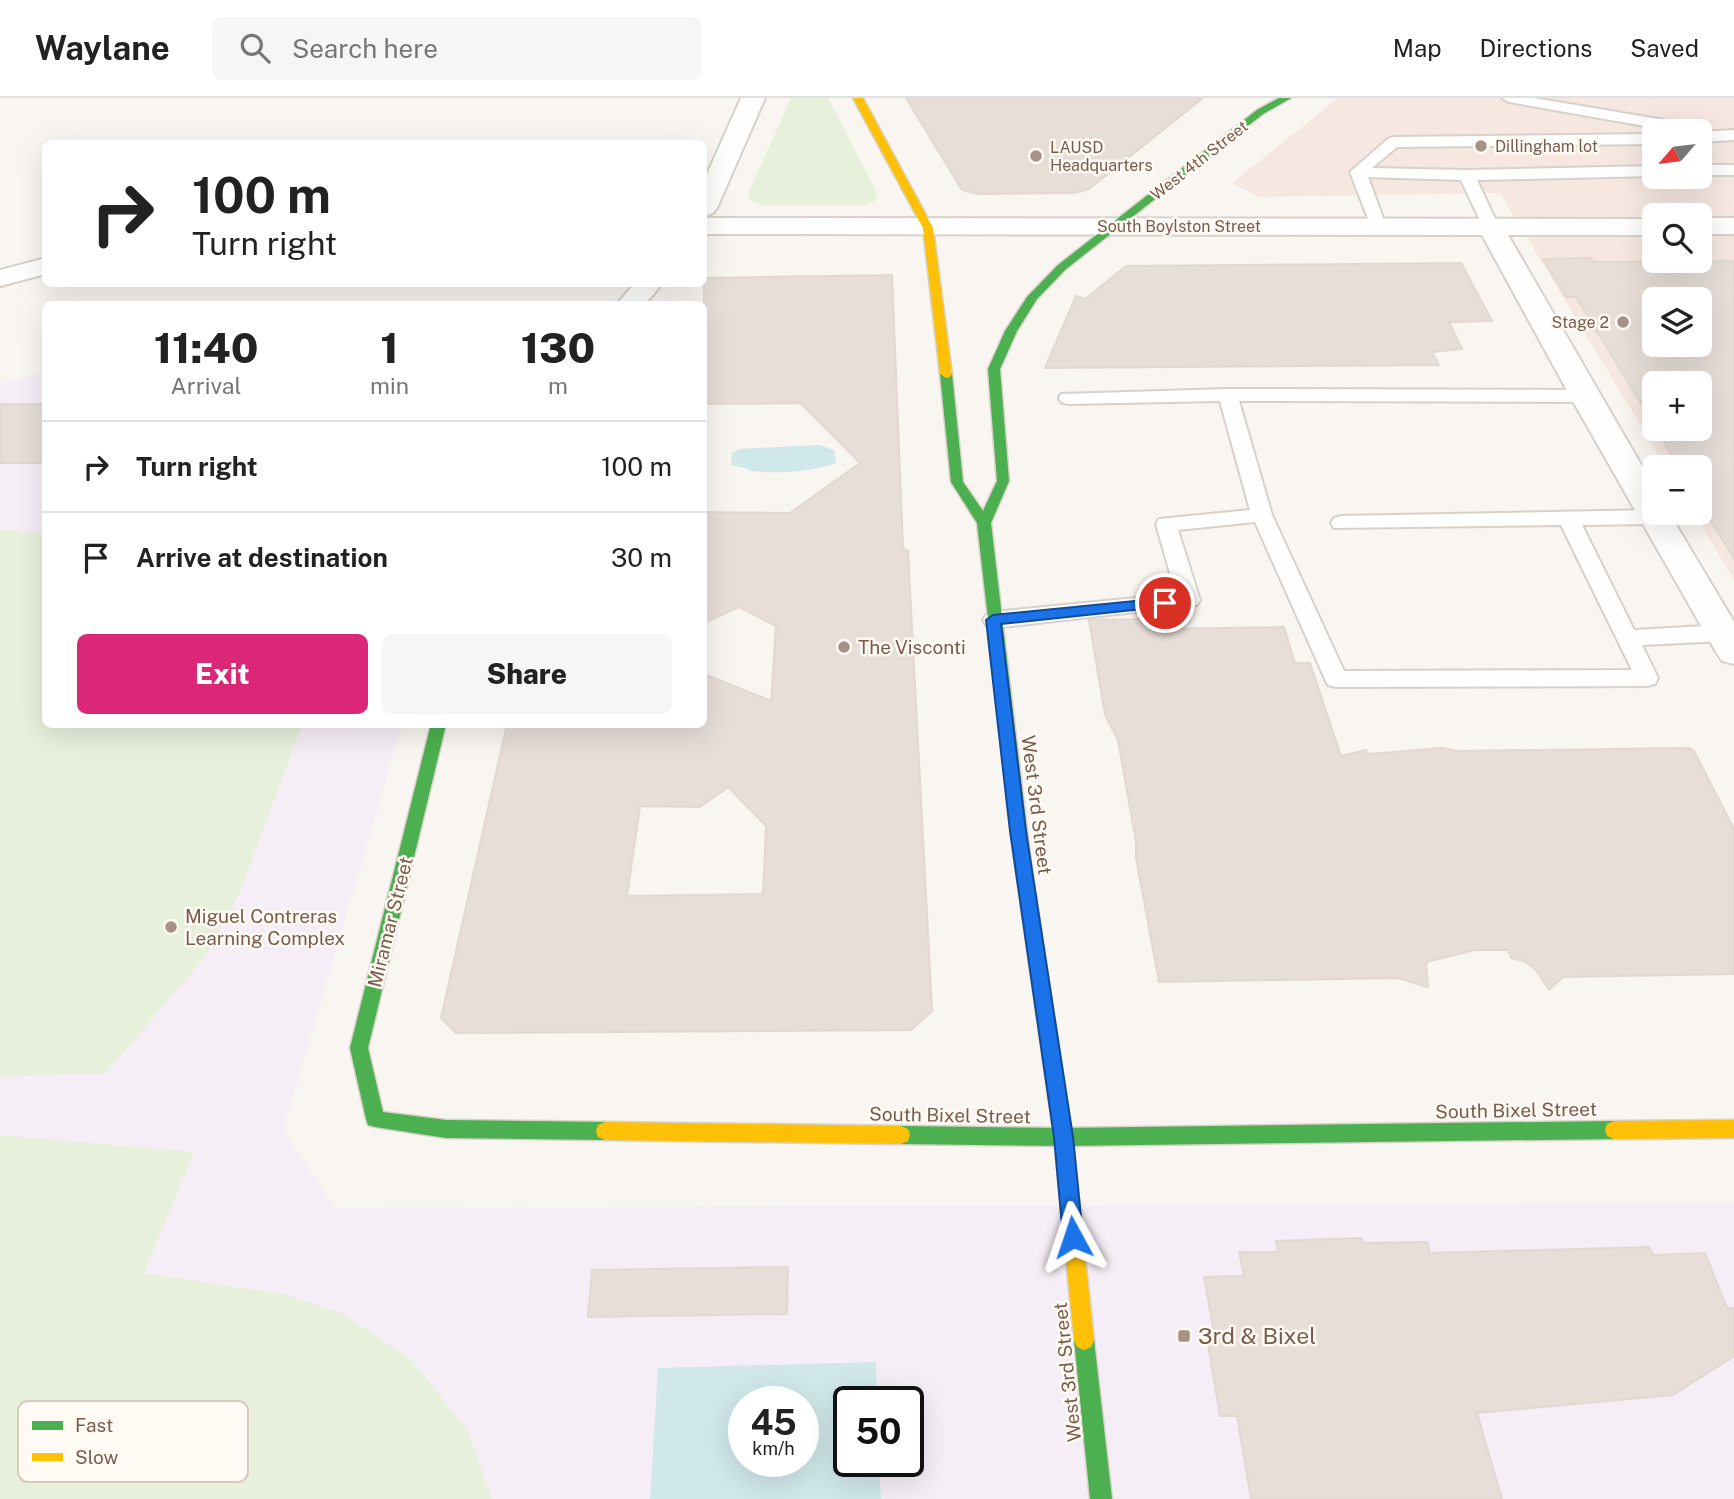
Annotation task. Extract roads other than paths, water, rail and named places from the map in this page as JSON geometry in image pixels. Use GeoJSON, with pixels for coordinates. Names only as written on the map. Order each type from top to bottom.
{"type":"FeatureCollection","features":[{"type":"Feature","properties":{"kind":"main road","name":"West 3rd Street"},"geometry":{"type":"LineString","coordinates":[[858,98],[928,228],[934,260],[957,482],[984,523],[1018,831],[1063,1137],[1101,1499]]}},
{"type":"Feature","properties":{"kind":"main road","name":"West 4th Street"},"geometry":{"type":"LineString","coordinates":[[1260,112],[1272,98]]}},
{"type":"Feature","properties":{"kind":"main road","name":"West 4th Street"},"geometry":{"type":"LineString","coordinates":[[984,523],[1003,481],[994,369],[1011,331],[1033,297],[1062,267],[1114,225],[1260,112],[1286,98]]}},
{"type":"Feature","properties":{"kind":"main road","name":"Miramar Street"},"geometry":{"type":"LineString","coordinates":[[375,1119],[359,1048],[438,728]]}},
{"type":"Feature","properties":{"kind":"main road","name":"South Bixel Street"},"geometry":{"type":"LineString","coordinates":[[375,1119],[446,1129],[1063,1137],[1734,1129]]}},
{"type":"Feature","properties":{"kind":"street"},"geometry":{"type":"LineString","coordinates":[[707,201],[753,98]]}},
{"type":"Feature","properties":{"kind":"street","name":"South Boylston Street"},"geometry":{"type":"LineString","coordinates":[[707,226],[1642,227]]}},
{"type":"Feature","properties":{"kind":"street"},"geometry":{"type":"LineString","coordinates":[[1712,226],[1734,226]]}},
{"type":"Feature","properties":{"kind":"street"},"geometry":{"type":"LineString","coordinates":[[1492,228],[1642,495]]}},
{"type":"Feature","properties":{"kind":"street"},"geometry":{"type":"LineString","coordinates":[[0,278],[42,267]]}},
{"type":"Feature","properties":{"kind":"street"},"geometry":{"type":"LineString","coordinates":[[634,301],[645,287]]}},
{"type":"Feature","properties":{"kind":"street"},"geometry":{"type":"LineString","coordinates":[[1660,525],[1729,642]]}},
{"type":"Feature","properties":{"kind":"lane"},"geometry":{"type":"LineString","coordinates":[[1509,98],[1642,121]]}},
{"type":"Feature","properties":{"kind":"lane"},"geometry":{"type":"LineString","coordinates":[[1712,136],[1734,135]]}},
{"type":"Feature","properties":{"kind":"lane"},"geometry":{"type":"LineString","coordinates":[[1358,172],[1393,142],[1642,139]]}},
{"type":"Feature","properties":{"kind":"lane"},"geometry":{"type":"LineString","coordinates":[[1712,170],[1734,170]]}},
{"type":"Feature","properties":{"kind":"lane"},"geometry":{"type":"LineString","coordinates":[[1358,172],[1467,175],[1642,171]]}},
{"type":"Feature","properties":{"kind":"lane"},"geometry":{"type":"LineString","coordinates":[[1358,172],[1378,226]]}},
{"type":"Feature","properties":{"kind":"lane"},"geometry":{"type":"LineString","coordinates":[[1467,175],[1492,228]]}},
{"type":"Feature","properties":{"kind":"lane"},"geometry":{"type":"LineString","coordinates":[[1228,395],[1262,515],[1336,679],[1647,678],[1568,518]]}},
{"type":"Feature","properties":{"kind":"lane"},"geometry":{"type":"LineString","coordinates":[[1068,398],[1228,395],[1585,396]]}},
{"type":"Feature","properties":{"kind":"lane"},"geometry":{"type":"LineString","coordinates":[[993,620],[1189,600],[1166,524],[1262,515]]}},
{"type":"Feature","properties":{"kind":"lane"},"geometry":{"type":"LineString","coordinates":[[1341,523],[1642,517]]}},
{"type":"Feature","properties":{"kind":"lane"},"geometry":{"type":"LineString","coordinates":[[1628,638],[1729,642]]}},
{"type":"Feature","properties":{"kind":"water"},"geometry":{"type":"Polygon","coordinates":[[[819,445],[834,450],[836,463],[784,472],[749,471],[731,465],[732,453],[739,449],[819,445]]]}},
{"type":"Feature","properties":{"kind":"water"},"geometry":{"type":"Polygon","coordinates":[[[876,1362],[877,1386],[833,1386],[833,1477],[880,1477],[881,1499],[650,1499],[658,1368],[876,1362]]]}},
{"type":"Feature","properties":{"kind":"place","name":"Dillingham lot"},"geometry":{"type":"Point","coordinates":[1481,146]}},
{"type":"Feature","properties":{"kind":"place","name":"LAUSD Headquarters"},"geometry":{"type":"Point","coordinates":[1036,156]}},
{"type":"Feature","properties":{"kind":"place","name":"Stage 2"},"geometry":{"type":"Point","coordinates":[1623,322]}},
{"type":"Feature","properties":{"kind":"place","name":"The Visconti"},"geometry":{"type":"Point","coordinates":[844,647]}},
{"type":"Feature","properties":{"kind":"place","name":"Miguel Contreras Learning Complex"},"geometry":{"type":"Point","coordinates":[171,927]}},
{"type":"Feature","properties":{"kind":"place","name":"3rd & Bixel"},"geometry":{"type":"Point","coordinates":[1184,1336]}}]}
